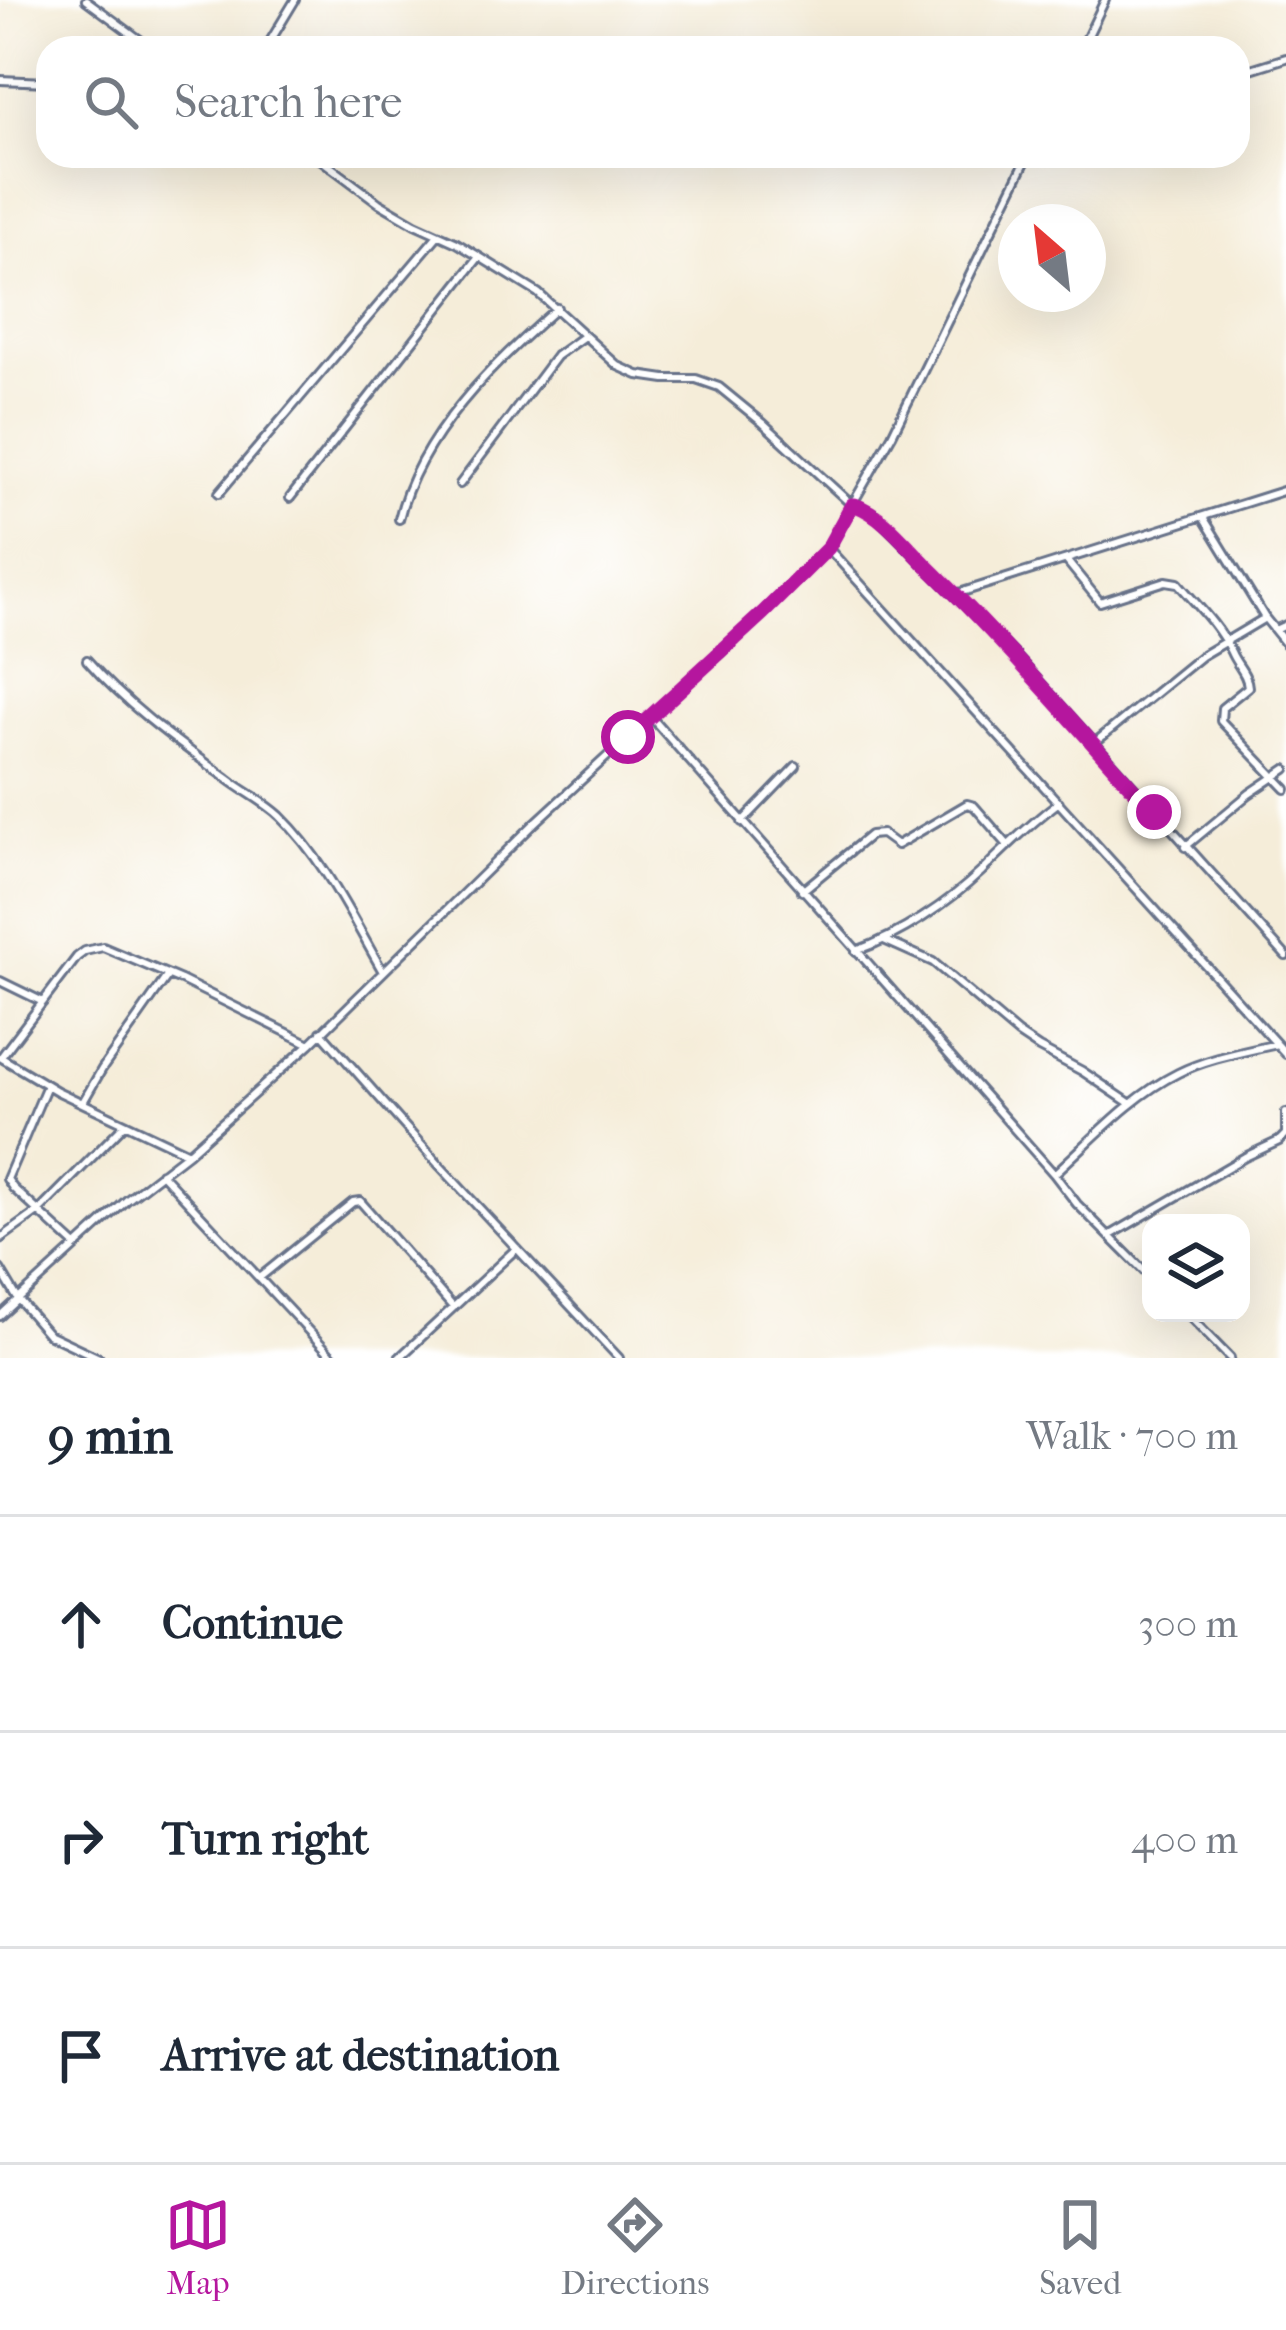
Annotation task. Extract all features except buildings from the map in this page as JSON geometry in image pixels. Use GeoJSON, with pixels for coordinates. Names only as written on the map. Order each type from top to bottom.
{"type":"FeatureCollection","features":[{"type":"Feature","properties":{"kind":"street"},"geometry":{"type":"LineString","coordinates":[[86,0],[135,36]]}},
{"type":"Feature","properties":{"kind":"street"},"geometry":{"type":"LineString","coordinates":[[273,36],[295,0]]}},
{"type":"Feature","properties":{"kind":"street"},"geometry":{"type":"LineString","coordinates":[[1088,36],[1105,0]]}},
{"type":"Feature","properties":{"kind":"street"},"geometry":{"type":"LineString","coordinates":[[1250,69],[1286,58]]}},
{"type":"Feature","properties":{"kind":"street"},"geometry":{"type":"LineString","coordinates":[[0,80],[36,82]]}},
{"type":"Feature","properties":{"kind":"street"},"geometry":{"type":"LineString","coordinates":[[332,168],[379,203],[479,257],[557,308],[618,366],[638,375],[696,379],[719,387],[764,423],[852,505],[874,514],[956,594],[1285,953]]}},
{"type":"Feature","properties":{"kind":"street"},"geometry":{"type":"LineString","coordinates":[[0,1316],[310,1044],[535,823],[828,548],[911,396],[1022,168]]}},
{"type":"Feature","properties":{"kind":"street"},"geometry":{"type":"LineString","coordinates":[[219,493],[438,236]]}},
{"type":"Feature","properties":{"kind":"street"},"geometry":{"type":"LineString","coordinates":[[290,497],[479,257]]}},
{"type":"Feature","properties":{"kind":"street"},"geometry":{"type":"LineString","coordinates":[[399,519],[412,480],[434,441],[503,356],[557,308]]}},
{"type":"Feature","properties":{"kind":"street"},"geometry":{"type":"LineString","coordinates":[[460,484],[556,356],[584,336]]}},
{"type":"Feature","properties":{"kind":"street"},"geometry":{"type":"LineString","coordinates":[[956,594],[1286,490]]}},
{"type":"Feature","properties":{"kind":"street"},"geometry":{"type":"LineString","coordinates":[[1203,517],[1286,644]]}},
{"type":"Feature","properties":{"kind":"street"},"geometry":{"type":"LineString","coordinates":[[828,548],[1286,1054]]}},
{"type":"Feature","properties":{"kind":"street"},"geometry":{"type":"LineString","coordinates":[[1066,560],[1100,602],[1174,581],[1228,639],[1250,683],[1222,708],[1221,721],[1286,789]]}},
{"type":"Feature","properties":{"kind":"street"},"geometry":{"type":"LineString","coordinates":[[1093,744],[1201,656],[1265,618]]}},
{"type":"Feature","properties":{"kind":"street"},"geometry":{"type":"LineString","coordinates":[[1275,631],[1286,625]]}},
{"type":"Feature","properties":{"kind":"street"},"geometry":{"type":"LineString","coordinates":[[87,660],[115,691],[283,819],[314,856],[382,970]]}},
{"type":"Feature","properties":{"kind":"street"},"geometry":{"type":"LineString","coordinates":[[651,717],[1077,1204],[1142,1269]]}},
{"type":"Feature","properties":{"kind":"street"},"geometry":{"type":"LineString","coordinates":[[742,821],[796,766]]}},
{"type":"Feature","properties":{"kind":"street"},"geometry":{"type":"LineString","coordinates":[[1185,847],[1286,769]]}},
{"type":"Feature","properties":{"kind":"street"},"geometry":{"type":"LineString","coordinates":[[856,951],[884,940],[968,882],[1059,802]]}},
{"type":"Feature","properties":{"kind":"street"},"geometry":{"type":"LineString","coordinates":[[802,891],[870,835],[879,833],[897,845],[967,804],[1007,844]]}},
{"type":"Feature","properties":{"kind":"street"},"geometry":{"type":"LineString","coordinates":[[884,940],[933,962],[1018,1034],[1131,1104]]}},
{"type":"Feature","properties":{"kind":"street"},"geometry":{"type":"LineString","coordinates":[[0,1071],[2,1058],[77,957],[104,946],[310,1044]]}},
{"type":"Feature","properties":{"kind":"street"},"geometry":{"type":"LineString","coordinates":[[82,1103],[168,975]]}},
{"type":"Feature","properties":{"kind":"street"},"geometry":{"type":"LineString","coordinates":[[0,981],[43,1002]]}},
{"type":"Feature","properties":{"kind":"street"},"geometry":{"type":"LineString","coordinates":[[321,1032],[619,1358]]}},
{"type":"Feature","properties":{"kind":"street"},"geometry":{"type":"LineString","coordinates":[[1054,1174],[1154,1087],[1189,1068],[1277,1044]]}},
{"type":"Feature","properties":{"kind":"street"},"geometry":{"type":"LineString","coordinates":[[2,1058],[82,1103],[188,1153]]}},
{"type":"Feature","properties":{"kind":"street"},"geometry":{"type":"LineString","coordinates":[[47,1085],[4,1176],[76,1246]]}},
{"type":"Feature","properties":{"kind":"street"},"geometry":{"type":"LineString","coordinates":[[1109,1236],[1246,1156],[1279,1142],[1286,1134],[1286,1113]]}},
{"type":"Feature","properties":{"kind":"street"},"geometry":{"type":"LineString","coordinates":[[0,1239],[39,1211],[125,1124]]}},
{"type":"Feature","properties":{"kind":"street"},"geometry":{"type":"LineString","coordinates":[[161,1173],[334,1358]]}},
{"type":"Feature","properties":{"kind":"street"},"geometry":{"type":"LineString","coordinates":[[259,1277],[360,1201],[453,1307]]}},
{"type":"Feature","properties":{"kind":"street"},"geometry":{"type":"LineString","coordinates":[[398,1358],[516,1249]]}},
{"type":"Feature","properties":{"kind":"street"},"geometry":{"type":"LineString","coordinates":[[0,1269],[48,1334],[99,1358]]}},
{"type":"Feature","properties":{"kind":"street"},"geometry":{"type":"LineString","coordinates":[[1195,1322],[1230,1358]]}},
{"type":"Feature","properties":{"kind":"route"},"geometry":{"type":"LineString","coordinates":[[628,737],[828,548],[855,505],[874,514],[956,594],[1154,812]]}}]}
